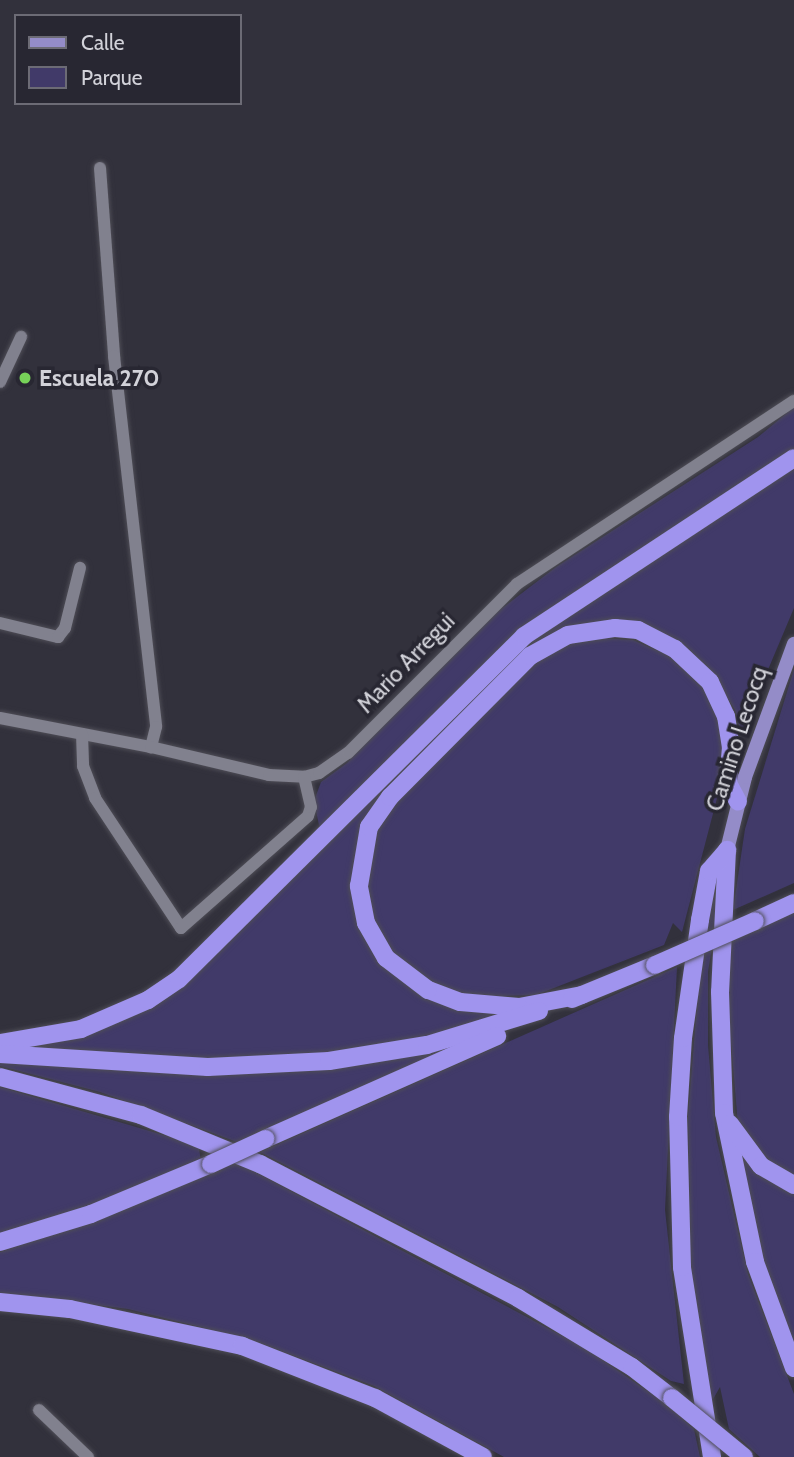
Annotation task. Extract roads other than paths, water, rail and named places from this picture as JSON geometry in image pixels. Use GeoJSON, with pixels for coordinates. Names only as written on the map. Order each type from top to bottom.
{"type":"FeatureCollection","features":[{"type":"Feature","properties":{"kind":"highway"},"geometry":{"type":"LineString","coordinates":[[0,1043],[81,1030],[148,1000],[178,979],[524,636],[794,458]]}},
{"type":"Feature","properties":{"kind":"highway"},"geometry":{"type":"LineString","coordinates":[[582,995],[519,1007],[460,1002],[428,990],[386,958],[366,923],[359,886],[369,827],[390,797],[530,656],[568,635],[615,628],[638,631],[675,649],[710,682],[726,716],[731,747],[728,783],[738,802]]}},
{"type":"Feature","properties":{"kind":"highway"},"geometry":{"type":"LineString","coordinates":[[727,850],[720,992],[724,1113],[755,1262],[794,1368]]}},
{"type":"Feature","properties":{"kind":"highway"},"geometry":{"type":"LineString","coordinates":[[712,1457],[682,1267],[678,1117],[683,1038],[702,908],[709,871],[727,850]]}},
{"type":"Feature","properties":{"kind":"highway"},"geometry":{"type":"LineString","coordinates":[[0,1054],[208,1067],[329,1061],[471,1034],[582,995],[794,903]]}},
{"type":"Feature","properties":{"kind":"highway"},"geometry":{"type":"LineString","coordinates":[[0,1242],[90,1213],[211,1164],[548,1014],[582,995]]}},
{"type":"Feature","properties":{"kind":"highway"},"geometry":{"type":"LineString","coordinates":[[0,1077],[141,1115],[260,1164],[529,1304],[632,1367],[744,1457]]}},
{"type":"Feature","properties":{"kind":"highway"},"geometry":{"type":"LineString","coordinates":[[724,1113],[751,1156],[772,1175],[794,1185]]}},
{"type":"Feature","properties":{"kind":"highway"},"geometry":{"type":"LineString","coordinates":[[0,1302],[71,1309],[242,1346],[375,1398],[483,1457]]}},
{"type":"Feature","properties":{"kind":"main road","name":"Camino Lecocq"},"geometry":{"type":"LineString","coordinates":[[727,850],[738,802],[766,713],[794,644]]}},
{"type":"Feature","properties":{"kind":"street"},"geometry":{"type":"LineString","coordinates":[[100,168],[114,356],[156,727],[151,747]]}},
{"type":"Feature","properties":{"kind":"street"},"geometry":{"type":"LineString","coordinates":[[0,382],[21,337]]}},
{"type":"Feature","properties":{"kind":"street","name":"Mario Arregui"},"geometry":{"type":"LineString","coordinates":[[0,718],[151,747],[269,775],[304,777],[339,761],[517,584],[794,401]]}},
{"type":"Feature","properties":{"kind":"street"},"geometry":{"type":"LineString","coordinates":[[0,623],[58,637],[65,628],[80,568]]}},
{"type":"Feature","properties":{"kind":"street"},"geometry":{"type":"LineString","coordinates":[[82,734],[83,766],[94,798],[181,928],[308,816],[311,807],[304,777]]}},
{"type":"Feature","properties":{"kind":"street"},"geometry":{"type":"LineString","coordinates":[[39,1409],[88,1457]]}},
{"type":"Feature","properties":{"kind":"place","name":"Escuela 270"},"geometry":{"type":"Point","coordinates":[25,378]}}]}
